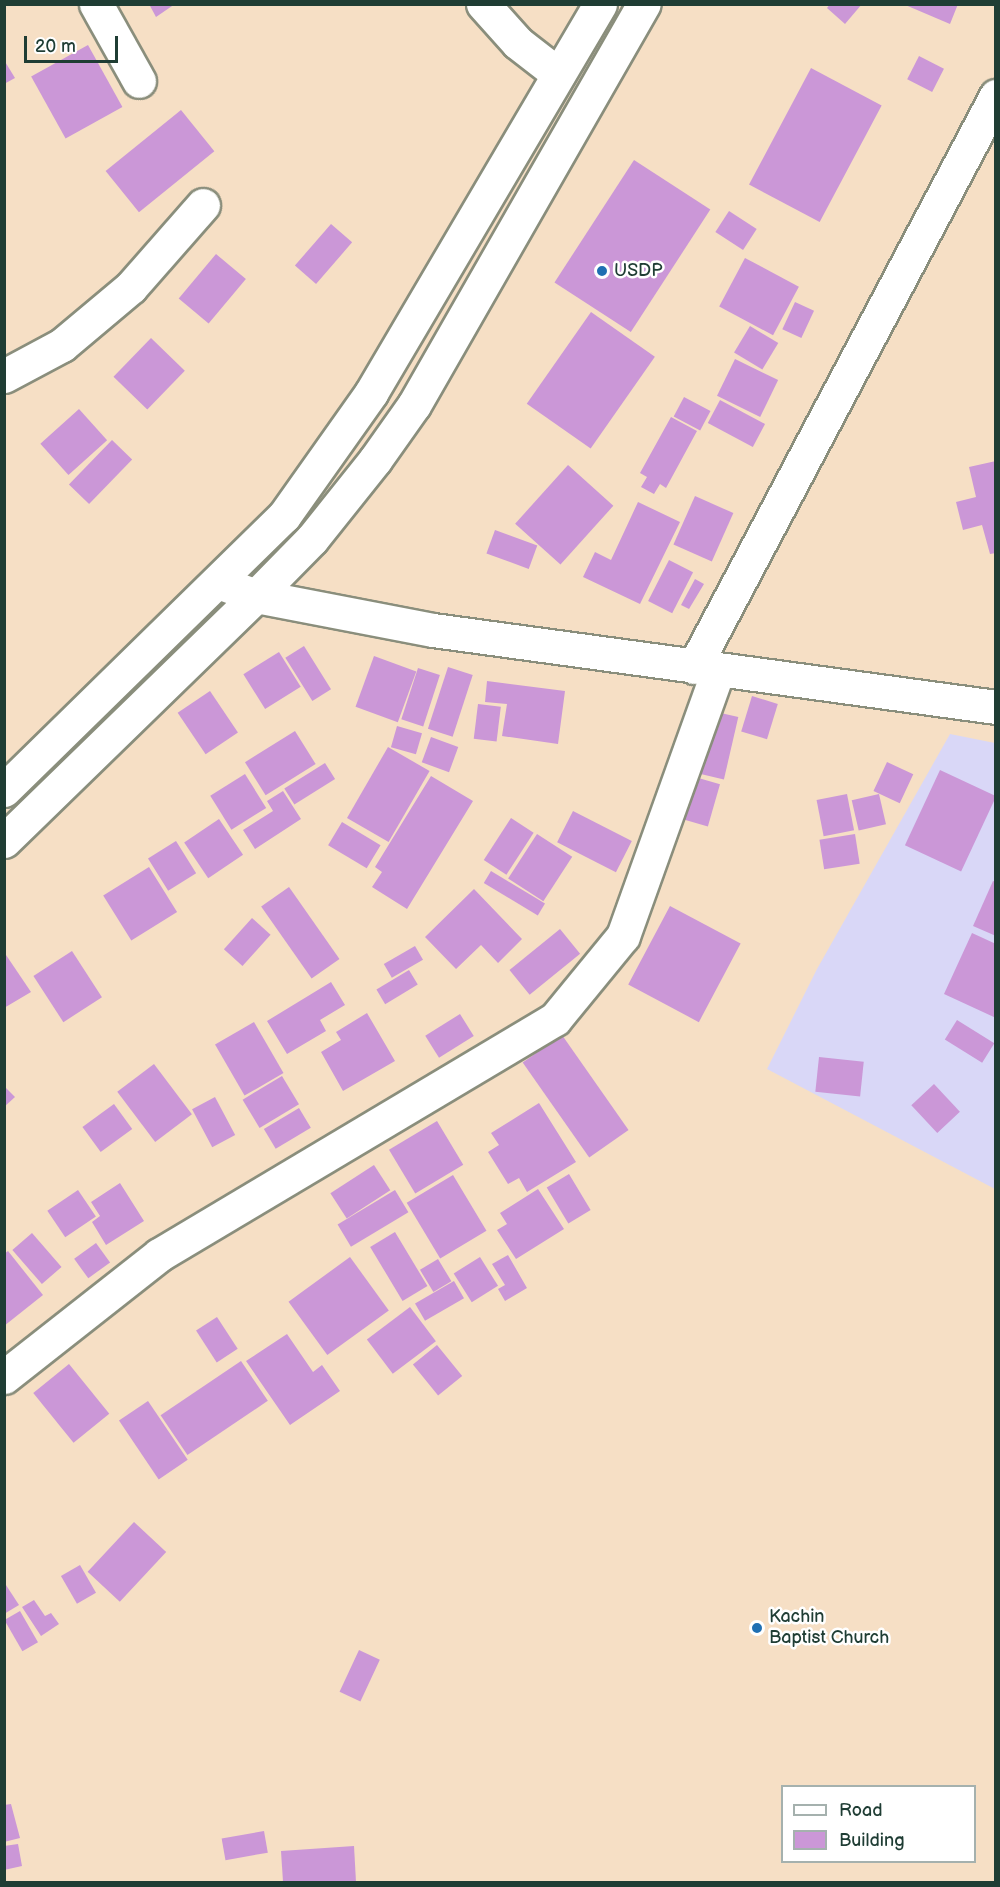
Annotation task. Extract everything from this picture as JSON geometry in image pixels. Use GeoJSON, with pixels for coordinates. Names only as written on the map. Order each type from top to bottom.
{"type":"FeatureCollection","features":[{"type":"Feature","properties":{"kind":"street"},"geometry":{"type":"LineString","coordinates":[[96,4],[139,81]]}},
{"type":"Feature","properties":{"kind":"street"},"geometry":{"type":"LineString","coordinates":[[483,4],[518,42],[558,74]]}},
{"type":"Feature","properties":{"kind":"street"},"geometry":{"type":"LineString","coordinates":[[4,790],[284,516],[342,436],[423,308],[600,4]]}},
{"type":"Feature","properties":{"kind":"street"},"geometry":{"type":"LineString","coordinates":[[4,841],[312,539],[414,405],[644,4]]}},
{"type":"Feature","properties":{"kind":"street"},"geometry":{"type":"LineString","coordinates":[[4,1377],[159,1255],[555,1019],[623,936],[706,669],[996,96]]}},
{"type":"Feature","properties":{"kind":"street"},"geometry":{"type":"LineString","coordinates":[[4,376],[62,345],[131,287],[202,205]]}},
{"type":"Feature","properties":{"kind":"street"},"geometry":{"type":"LineString","coordinates":[[219,582],[256,596],[434,630],[706,669],[996,706]]}},
{"type":"Feature","properties":{"kind":"shaded area"},"geometry":{"type":"Polygon","coordinates":[[[950,734],[995,743],[995,1189],[767,1069],[817,969],[950,734]]]}},
{"type":"Feature","properties":{"kind":"building"},"geometry":{"type":"Polygon","coordinates":[[[149,4],[175,4],[156,17],[149,4]]]}},
{"type":"Feature","properties":{"kind":"building"},"geometry":{"type":"Polygon","coordinates":[[[830,4],[862,4],[845,24],[827,8],[830,4]]]}},
{"type":"Feature","properties":{"kind":"building"},"geometry":{"type":"Polygon","coordinates":[[[903,4],[958,4],[950,24],[903,4]]]}},
{"type":"Feature","properties":{"kind":"building"},"geometry":{"type":"Polygon","coordinates":[[[88,45],[122,107],[66,139],[31,77],[88,45]]]}},
{"type":"Feature","properties":{"kind":"building"},"geometry":{"type":"Polygon","coordinates":[[[919,56],[944,69],[932,92],[907,79],[919,56]]]}},
{"type":"Feature","properties":{"kind":"building"},"geometry":{"type":"Polygon","coordinates":[[[4,60],[15,78],[4,84],[4,60]]]}},
{"type":"Feature","properties":{"kind":"building"},"geometry":{"type":"Polygon","coordinates":[[[811,68],[882,106],[820,222],[749,185],[811,68]]]}},
{"type":"Feature","properties":{"kind":"building"},"geometry":{"type":"Polygon","coordinates":[[[181,110],[214,151],[139,212],[106,171],[181,110]]]}},
{"type":"Feature","properties":{"kind":"building"},"geometry":{"type":"Polygon","coordinates":[[[634,160],[710,210],[631,332],[554,282],[634,160]]]}},
{"type":"Feature","properties":{"kind":"building"},"geometry":{"type":"Polygon","coordinates":[[[729,211],[757,229],[743,250],[715,232],[729,211]]]}},
{"type":"Feature","properties":{"kind":"building"},"geometry":{"type":"Polygon","coordinates":[[[331,224],[352,242],[316,284],[295,266],[331,224]]]}},
{"type":"Feature","properties":{"kind":"building"},"geometry":{"type":"Polygon","coordinates":[[[216,254],[246,279],[209,323],[179,298],[216,254]]]}},
{"type":"Feature","properties":{"kind":"building"},"geometry":{"type":"Polygon","coordinates":[[[745,258],[799,287],[773,335],[719,307],[745,258]]]}},
{"type":"Feature","properties":{"kind":"building"},"geometry":{"type":"Polygon","coordinates":[[[795,302],[814,311],[801,338],[782,329],[795,302]]]}},
{"type":"Feature","properties":{"kind":"building"},"geometry":{"type":"Polygon","coordinates":[[[591,312],[655,357],[591,448],[527,404],[591,312]]]}},
{"type":"Feature","properties":{"kind":"building"},"geometry":{"type":"Polygon","coordinates":[[[750,326],[778,343],[762,370],[734,353],[750,326]]]}},
{"type":"Feature","properties":{"kind":"building"},"geometry":{"type":"Polygon","coordinates":[[[151,338],[185,371],[147,409],[113,377],[151,338]]]}},
{"type":"Feature","properties":{"kind":"building"},"geometry":{"type":"Polygon","coordinates":[[[735,359],[778,380],[760,417],[717,396],[735,359]]]}},
{"type":"Feature","properties":{"kind":"building"},"geometry":{"type":"Polygon","coordinates":[[[684,397],[710,411],[700,431],[674,416],[684,397]]]}},
{"type":"Feature","properties":{"kind":"building"},"geometry":{"type":"Polygon","coordinates":[[[720,400],[765,424],[753,447],[708,423],[720,400]]]}},
{"type":"Feature","properties":{"kind":"building"},"geometry":{"type":"Polygon","coordinates":[[[79,409],[107,440],[68,475],[40,444],[79,409]]]}},
{"type":"Feature","properties":{"kind":"building"},"geometry":{"type":"Polygon","coordinates":[[[671,417],[697,431],[666,488],[660,484],[654,494],[641,487],[647,477],[640,473],[671,417]]]}},
{"type":"Feature","properties":{"kind":"building"},"geometry":{"type":"Polygon","coordinates":[[[112,440],[132,459],[89,504],[69,485],[112,440]]]}},
{"type":"Feature","properties":{"kind":"building"},"geometry":{"type":"Polygon","coordinates":[[[996,461],[996,553],[990,554],[982,525],[963,530],[956,502],[976,497],[969,467],[996,461]]]}},
{"type":"Feature","properties":{"kind":"building"},"geometry":{"type":"Polygon","coordinates":[[[568,465],[613,506],[560,565],[515,524],[568,465]]]}},
{"type":"Feature","properties":{"kind":"building"},"geometry":{"type":"Polygon","coordinates":[[[695,496],[733,513],[712,562],[673,544],[695,496]]]}},
{"type":"Feature","properties":{"kind":"building"},"geometry":{"type":"Polygon","coordinates":[[[638,502],[680,522],[640,604],[583,577],[595,552],[611,560],[638,502]]]}},
{"type":"Feature","properties":{"kind":"building"},"geometry":{"type":"Polygon","coordinates":[[[495,530],[537,545],[529,569],[486,553],[495,530]]]}},
{"type":"Feature","properties":{"kind":"building"},"geometry":{"type":"Polygon","coordinates":[[[669,560],[693,572],[672,613],[648,601],[669,560]]]}},
{"type":"Feature","properties":{"kind":"building"},"geometry":{"type":"Polygon","coordinates":[[[695,579],[704,584],[689,609],[681,605],[695,579]]]}},
{"type":"Feature","properties":{"kind":"building"},"geometry":{"type":"Polygon","coordinates":[[[304,646],[331,689],[312,701],[285,658],[304,646]]]}},
{"type":"Feature","properties":{"kind":"building"},"geometry":{"type":"Polygon","coordinates":[[[279,652],[301,687],[265,709],[243,674],[279,652]]]}},
{"type":"Feature","properties":{"kind":"building"},"geometry":{"type":"Polygon","coordinates":[[[374,656],[416,671],[398,722],[356,707],[374,656]]]}},
{"type":"Feature","properties":{"kind":"building"},"geometry":{"type":"Polygon","coordinates":[[[448,667],[473,675],[453,737],[428,729],[448,667]]]}},
{"type":"Feature","properties":{"kind":"building"},"geometry":{"type":"Polygon","coordinates":[[[418,668],[440,675],[423,726],[401,719],[418,668]]]}},
{"type":"Feature","properties":{"kind":"building"},"geometry":{"type":"Polygon","coordinates":[[[487,681],[565,691],[558,744],[502,736],[507,704],[485,702],[487,681]]]}},
{"type":"Feature","properties":{"kind":"building"},"geometry":{"type":"Polygon","coordinates":[[[210,691],[238,732],[206,754],[178,713],[210,691]]]}},
{"type":"Feature","properties":{"kind":"building"},"geometry":{"type":"Polygon","coordinates":[[[752,696],[778,704],[767,739],[741,731],[752,696]]]}},
{"type":"Feature","properties":{"kind":"building"},"geometry":{"type":"Polygon","coordinates":[[[478,704],[501,707],[497,742],[474,739],[478,704]]]}},
{"type":"Feature","properties":{"kind":"building"},"geometry":{"type":"Polygon","coordinates":[[[712,711],[738,717],[724,779],[698,773],[712,711]]]}},
{"type":"Feature","properties":{"kind":"building"},"geometry":{"type":"Polygon","coordinates":[[[397,726],[422,733],[416,754],[391,747],[397,726]]]}},
{"type":"Feature","properties":{"kind":"building"},"geometry":{"type":"Polygon","coordinates":[[[295,731],[316,764],[266,795],[245,762],[295,731]]]}},
{"type":"Feature","properties":{"kind":"building"},"geometry":{"type":"Polygon","coordinates":[[[431,737],[458,747],[449,772],[422,762],[431,737]]]}},
{"type":"Feature","properties":{"kind":"building"},"geometry":{"type":"Polygon","coordinates":[[[388,747],[430,771],[389,842],[347,818],[388,747]]]}},
{"type":"Feature","properties":{"kind":"building"},"geometry":{"type":"Polygon","coordinates":[[[887,762],[913,774],[900,803],[873,791],[887,762]]]}},
{"type":"Feature","properties":{"kind":"building"},"geometry":{"type":"Polygon","coordinates":[[[325,763],[335,779],[294,805],[284,788],[325,763]]]}},
{"type":"Feature","properties":{"kind":"building"},"geometry":{"type":"Polygon","coordinates":[[[940,770],[996,796],[961,871],[905,845],[940,770]]]}},
{"type":"Feature","properties":{"kind":"building"},"geometry":{"type":"Polygon","coordinates":[[[245,774],[266,808],[231,830],[210,796],[245,774]]]}},
{"type":"Feature","properties":{"kind":"building"},"geometry":{"type":"Polygon","coordinates":[[[431,776],[473,801],[407,909],[372,887],[382,872],[375,867],[431,776]]]}},
{"type":"Feature","properties":{"kind":"building"},"geometry":{"type":"Polygon","coordinates":[[[695,777],[720,784],[708,826],[683,819],[695,777]]]}},
{"type":"Feature","properties":{"kind":"building"},"geometry":{"type":"Polygon","coordinates":[[[283,791],[301,819],[255,849],[243,830],[273,811],[267,801],[283,791]]]}},
{"type":"Feature","properties":{"kind":"building"},"geometry":{"type":"Polygon","coordinates":[[[847,794],[854,830],[824,836],[817,800],[847,794]]]}},
{"type":"Feature","properties":{"kind":"building"},"geometry":{"type":"Polygon","coordinates":[[[879,794],[886,824],[859,831],[852,800],[879,794]]]}},
{"type":"Feature","properties":{"kind":"building"},"geometry":{"type":"Polygon","coordinates":[[[573,811],[632,841],[616,872],[557,842],[573,811]]]}},
{"type":"Feature","properties":{"kind":"building"},"geometry":{"type":"Polygon","coordinates":[[[511,818],[534,833],[506,875],[484,860],[511,818]]]}},
{"type":"Feature","properties":{"kind":"building"},"geometry":{"type":"Polygon","coordinates":[[[219,819],[243,855],[208,878],[184,842],[219,819]]]}},
{"type":"Feature","properties":{"kind":"building"},"geometry":{"type":"Polygon","coordinates":[[[342,822],[381,845],[367,868],[328,845],[342,822]]]}},
{"type":"Feature","properties":{"kind":"building"},"geometry":{"type":"Polygon","coordinates":[[[537,834],[572,857],[543,901],[508,878],[537,834]]]}},
{"type":"Feature","properties":{"kind":"building"},"geometry":{"type":"Polygon","coordinates":[[[855,834],[860,864],[824,869],[819,840],[855,834]]]}},
{"type":"Feature","properties":{"kind":"building"},"geometry":{"type":"Polygon","coordinates":[[[176,841],[196,873],[168,891],[148,858],[176,841]]]}},
{"type":"Feature","properties":{"kind":"building"},"geometry":{"type":"Polygon","coordinates":[[[149,867],[177,912],[131,941],[103,896],[149,867]]]}},
{"type":"Feature","properties":{"kind":"building"},"geometry":{"type":"Polygon","coordinates":[[[491,871],[545,903],[538,915],[484,883],[491,871]]]}},
{"type":"Feature","properties":{"kind":"building"},"geometry":{"type":"Polygon","coordinates":[[[993,881],[996,882],[996,936],[973,926],[993,881]]]}},
{"type":"Feature","properties":{"kind":"building"},"geometry":{"type":"Polygon","coordinates":[[[289,887],[339,959],[312,979],[261,907],[289,887]]]}},
{"type":"Feature","properties":{"kind":"building"},"geometry":{"type":"Polygon","coordinates":[[[474,889],[522,939],[498,963],[481,945],[456,969],[425,937],[474,889]]]}},
{"type":"Feature","properties":{"kind":"building"},"geometry":{"type":"Polygon","coordinates":[[[670,906],[741,944],[699,1022],[628,985],[670,906]]]}},
{"type":"Feature","properties":{"kind":"building"},"geometry":{"type":"Polygon","coordinates":[[[252,918],[271,935],[242,966],[224,949],[252,918]]]}},
{"type":"Feature","properties":{"kind":"building"},"geometry":{"type":"Polygon","coordinates":[[[560,929],[580,954],[530,995],[509,970],[560,929]]]}},
{"type":"Feature","properties":{"kind":"building"},"geometry":{"type":"Polygon","coordinates":[[[972,933],[996,944],[996,1018],[944,994],[972,933]]]}},
{"type":"Feature","properties":{"kind":"building"},"geometry":{"type":"Polygon","coordinates":[[[415,946],[423,960],[392,978],[384,964],[415,946]]]}},
{"type":"Feature","properties":{"kind":"building"},"geometry":{"type":"Polygon","coordinates":[[[72,951],[102,997],[63,1022],[33,976],[72,951]]]}},
{"type":"Feature","properties":{"kind":"building"},"geometry":{"type":"Polygon","coordinates":[[[4,952],[31,992],[4,1008],[4,952]]]}},
{"type":"Feature","properties":{"kind":"building"},"geometry":{"type":"Polygon","coordinates":[[[409,970],[418,985],[385,1004],[376,990],[409,970]]]}},
{"type":"Feature","properties":{"kind":"building"},"geometry":{"type":"Polygon","coordinates":[[[331,982],[345,1005],[320,1020],[326,1031],[287,1054],[267,1021],[331,982]]]}},
{"type":"Feature","properties":{"kind":"building"},"geometry":{"type":"Polygon","coordinates":[[[367,1013],[395,1061],[343,1091],[321,1052],[341,1040],[336,1032],[367,1013]]]}},
{"type":"Feature","properties":{"kind":"building"},"geometry":{"type":"Polygon","coordinates":[[[460,1014],[474,1036],[439,1058],[425,1036],[460,1014]]]}},
{"type":"Feature","properties":{"kind":"building"},"geometry":{"type":"Polygon","coordinates":[[[957,1020],[994,1043],[982,1063],[945,1040],[957,1020]]]}},
{"type":"Feature","properties":{"kind":"building"},"geometry":{"type":"Polygon","coordinates":[[[254,1022],[284,1073],[245,1096],[215,1044],[254,1022]]]}},
{"type":"Feature","properties":{"kind":"building"},"geometry":{"type":"Polygon","coordinates":[[[562,1035],[629,1130],[589,1158],[523,1063],[562,1035]]]}},
{"type":"Feature","properties":{"kind":"building"},"geometry":{"type":"Polygon","coordinates":[[[819,1057],[864,1062],[860,1097],[815,1092],[819,1057]]]}},
{"type":"Feature","properties":{"kind":"building"},"geometry":{"type":"Polygon","coordinates":[[[154,1064],[192,1114],[155,1142],[117,1092],[154,1064]]]}},
{"type":"Feature","properties":{"kind":"building"},"geometry":{"type":"Polygon","coordinates":[[[282,1076],[299,1104],[260,1128],[243,1100],[282,1076]]]}},
{"type":"Feature","properties":{"kind":"building"},"geometry":{"type":"Polygon","coordinates":[[[934,1084],[960,1112],[937,1133],[911,1105],[934,1084]]]}},
{"type":"Feature","properties":{"kind":"building"},"geometry":{"type":"Polygon","coordinates":[[[4,1086],[15,1097],[4,1107],[4,1086]]]}},
{"type":"Feature","properties":{"kind":"building"},"geometry":{"type":"Polygon","coordinates":[[[215,1097],[235,1135],[212,1147],[192,1109],[215,1097]]]}},
{"type":"Feature","properties":{"kind":"building"},"geometry":{"type":"Polygon","coordinates":[[[539,1103],[576,1162],[527,1192],[519,1178],[508,1184],[488,1152],[499,1145],[491,1133],[539,1103]]]}},
{"type":"Feature","properties":{"kind":"building"},"geometry":{"type":"Polygon","coordinates":[[[114,1104],[132,1129],[101,1152],[82,1127],[114,1104]]]}},
{"type":"Feature","properties":{"kind":"building"},"geometry":{"type":"Polygon","coordinates":[[[299,1108],[311,1128],[276,1149],[264,1129],[299,1108]]]}},
{"type":"Feature","properties":{"kind":"building"},"geometry":{"type":"Polygon","coordinates":[[[437,1121],[463,1165],[415,1194],[389,1150],[437,1121]]]}},
{"type":"Feature","properties":{"kind":"building"},"geometry":{"type":"Polygon","coordinates":[[[374,1165],[390,1190],[347,1218],[330,1193],[374,1165]]]}},
{"type":"Feature","properties":{"kind":"building"},"geometry":{"type":"Polygon","coordinates":[[[569,1174],[591,1210],[568,1223],[547,1187],[569,1174]]]}},
{"type":"Feature","properties":{"kind":"building"},"geometry":{"type":"Polygon","coordinates":[[[453,1175],[486,1231],[440,1259],[407,1203],[453,1175]]]}},
{"type":"Feature","properties":{"kind":"building"},"geometry":{"type":"Polygon","coordinates":[[[120,1183],[144,1221],[106,1245],[92,1222],[100,1216],[91,1202],[120,1183]]]}},
{"type":"Feature","properties":{"kind":"building"},"geometry":{"type":"Polygon","coordinates":[[[538,1189],[564,1229],[516,1259],[497,1230],[507,1224],[500,1213],[538,1189]]]}},
{"type":"Feature","properties":{"kind":"building"},"geometry":{"type":"Polygon","coordinates":[[[78,1190],[96,1217],[65,1237],[47,1211],[78,1190]]]}},
{"type":"Feature","properties":{"kind":"building"},"geometry":{"type":"Polygon","coordinates":[[[395,1190],[408,1212],[351,1247],[338,1225],[395,1190]]]}},
{"type":"Feature","properties":{"kind":"building"},"geometry":{"type":"Polygon","coordinates":[[[395,1232],[427,1286],[403,1301],[370,1247],[395,1232]]]}},
{"type":"Feature","properties":{"kind":"building"},"geometry":{"type":"Polygon","coordinates":[[[32,1233],[62,1267],[42,1284],[12,1250],[32,1233]]]}},
{"type":"Feature","properties":{"kind":"building"},"geometry":{"type":"Polygon","coordinates":[[[96,1243],[110,1262],[88,1278],[74,1259],[96,1243]]]}},
{"type":"Feature","properties":{"kind":"building"},"geometry":{"type":"Polygon","coordinates":[[[8,1251],[43,1295],[4,1326],[4,1254],[8,1251]]]}},
{"type":"Feature","properties":{"kind":"building"},"geometry":{"type":"Polygon","coordinates":[[[508,1255],[527,1288],[505,1301],[498,1289],[505,1285],[492,1264],[508,1255]]]}},
{"type":"Feature","properties":{"kind":"building"},"geometry":{"type":"Polygon","coordinates":[[[350,1257],[389,1310],[327,1355],[289,1302],[350,1257]]]}},
{"type":"Feature","properties":{"kind":"building"},"geometry":{"type":"Polygon","coordinates":[[[480,1257],[498,1286],[472,1302],[454,1273],[480,1257]]]}},
{"type":"Feature","properties":{"kind":"building"},"geometry":{"type":"Polygon","coordinates":[[[438,1259],[451,1281],[433,1292],[420,1270],[438,1259]]]}},
{"type":"Feature","properties":{"kind":"building"},"geometry":{"type":"Polygon","coordinates":[[[454,1281],[464,1298],[425,1321],[415,1304],[454,1281]]]}},
{"type":"Feature","properties":{"kind":"building"},"geometry":{"type":"Polygon","coordinates":[[[410,1307],[436,1341],[393,1374],[367,1339],[410,1307]]]}},
{"type":"Feature","properties":{"kind":"building"},"geometry":{"type":"Polygon","coordinates":[[[217,1317],[238,1349],[217,1362],[196,1331],[217,1317]]]}},
{"type":"Feature","properties":{"kind":"building"},"geometry":{"type":"Polygon","coordinates":[[[287,1334],[313,1372],[322,1365],[340,1391],[290,1425],[246,1361],[287,1334]]]}},
{"type":"Feature","properties":{"kind":"building"},"geometry":{"type":"Polygon","coordinates":[[[437,1345],[462,1376],[438,1396],[413,1365],[437,1345]]]}},
{"type":"Feature","properties":{"kind":"building"},"geometry":{"type":"Polygon","coordinates":[[[241,1361],[268,1401],[187,1455],[161,1415],[241,1361]]]}},
{"type":"Feature","properties":{"kind":"building"},"geometry":{"type":"Polygon","coordinates":[[[69,1364],[109,1414],[74,1443],[33,1393],[69,1364]]]}},
{"type":"Feature","properties":{"kind":"building"},"geometry":{"type":"Polygon","coordinates":[[[148,1401],[188,1460],[159,1479],[119,1421],[148,1401]]]}},
{"type":"Feature","properties":{"kind":"building"},"geometry":{"type":"Polygon","coordinates":[[[134,1522],[166,1552],[120,1602],[88,1572],[134,1522]]]}},
{"type":"Feature","properties":{"kind":"building"},"geometry":{"type":"Polygon","coordinates":[[[80,1565],[96,1593],[77,1604],[61,1576],[80,1565]]]}},
{"type":"Feature","properties":{"kind":"building"},"geometry":{"type":"Polygon","coordinates":[[[4,1582],[19,1605],[4,1614],[4,1582]]]}},
{"type":"Feature","properties":{"kind":"building"},"geometry":{"type":"Polygon","coordinates":[[[34,1600],[45,1616],[51,1613],[59,1624],[41,1636],[22,1607],[34,1600]]]}},
{"type":"Feature","properties":{"kind":"building"},"geometry":{"type":"Polygon","coordinates":[[[20,1611],[38,1642],[22,1651],[4,1620],[20,1611]]]}},
{"type":"Feature","properties":{"kind":"building"},"geometry":{"type":"Polygon","coordinates":[[[359,1650],[380,1660],[360,1701],[340,1692],[359,1650]]]}},
{"type":"Feature","properties":{"kind":"building"},"geometry":{"type":"Polygon","coordinates":[[[11,1804],[20,1838],[4,1842],[4,1805],[11,1804]]]}},
{"type":"Feature","properties":{"kind":"building"},"geometry":{"type":"Polygon","coordinates":[[[264,1831],[268,1853],[225,1860],[222,1838],[264,1831]]]}},
{"type":"Feature","properties":{"kind":"building"},"geometry":{"type":"Polygon","coordinates":[[[18,1844],[22,1866],[4,1870],[4,1846],[18,1844]]]}},
{"type":"Feature","properties":{"kind":"building"},"geometry":{"type":"Polygon","coordinates":[[[354,1846],[356,1882],[283,1882],[281,1851],[354,1846]]]}},
{"type":"Feature","properties":{"kind":"place","name":"USDP"},"geometry":{"type":"Point","coordinates":[602,271]}},
{"type":"Feature","properties":{"kind":"place","name":"Kachin Baptist Church"},"geometry":{"type":"Point","coordinates":[757,1628]}}]}
